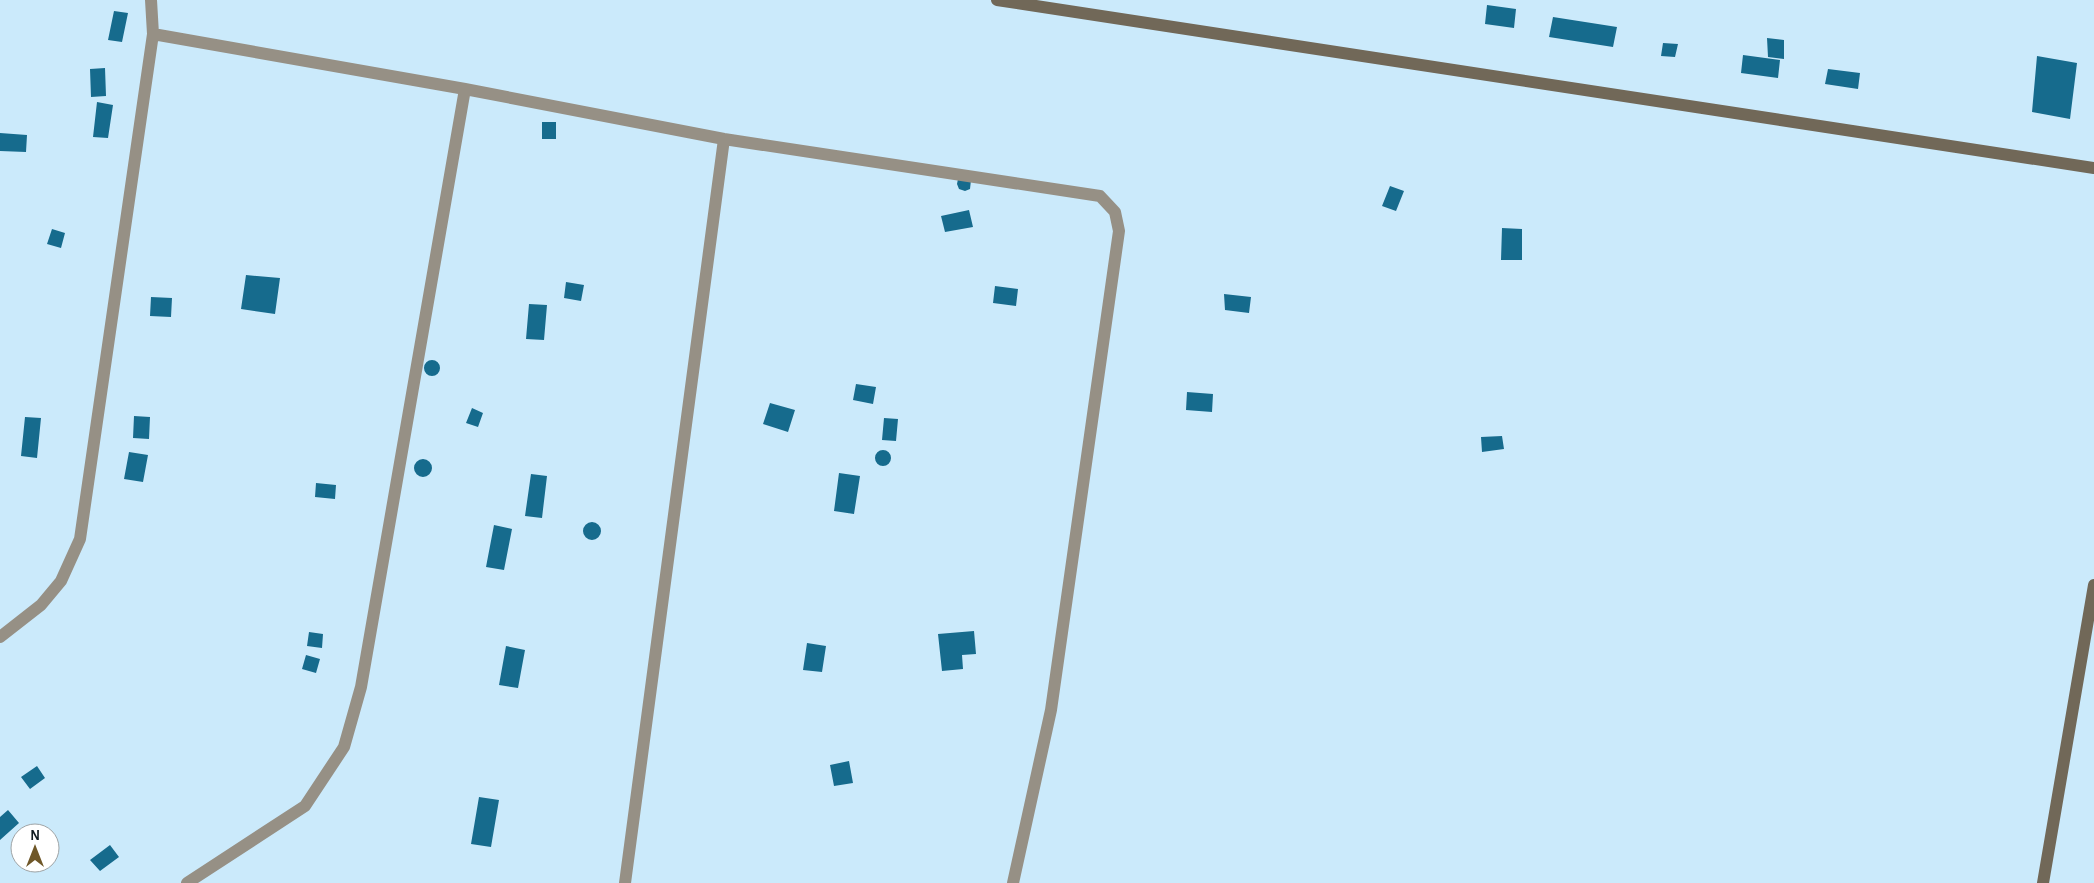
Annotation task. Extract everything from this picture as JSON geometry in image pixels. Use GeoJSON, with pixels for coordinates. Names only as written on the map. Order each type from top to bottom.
{"type":"FeatureCollection","features":[{"type":"Feature","properties":{"kind":"street"},"geometry":{"type":"LineString","coordinates":[[0,637],[41,605],[61,581],[80,539],[153,34],[151,0]]}},
{"type":"Feature","properties":{"kind":"street"},"geometry":{"type":"LineString","coordinates":[[997,0],[2094,168]]}},
{"type":"Feature","properties":{"kind":"street"},"geometry":{"type":"LineString","coordinates":[[153,34],[465,89],[724,139],[1100,196],[1115,212],[1119,231],[1051,710],[1013,883]]}},
{"type":"Feature","properties":{"kind":"street"},"geometry":{"type":"LineString","coordinates":[[187,883],[304,806],[344,747],[361,687],[465,89]]}},
{"type":"Feature","properties":{"kind":"street"},"geometry":{"type":"LineString","coordinates":[[625,883],[724,139]]}},
{"type":"Feature","properties":{"kind":"street"},"geometry":{"type":"LineString","coordinates":[[2043,878],[2094,585]]}},
{"type":"Feature","properties":{"kind":"building"},"geometry":{"type":"Polygon","coordinates":[[[1487,5],[1516,9],[1514,28],[1485,24],[1487,5]]]}},
{"type":"Feature","properties":{"kind":"building"},"geometry":{"type":"Polygon","coordinates":[[[114,11],[128,13],[122,42],[108,40],[114,11]]]}},
{"type":"Feature","properties":{"kind":"building"},"geometry":{"type":"Polygon","coordinates":[[[1553,17],[1617,27],[1613,47],[1549,37],[1553,17]]]}},
{"type":"Feature","properties":{"kind":"building"},"geometry":{"type":"Polygon","coordinates":[[[1767,38],[1784,40],[1784,59],[1768,57],[1767,38]]]}},
{"type":"Feature","properties":{"kind":"building"},"geometry":{"type":"Polygon","coordinates":[[[1663,43],[1678,44],[1675,57],[1661,56],[1663,43]]]}},
{"type":"Feature","properties":{"kind":"building"},"geometry":{"type":"Polygon","coordinates":[[[1743,55],[1780,60],[1778,78],[1741,73],[1743,55]]]}},
{"type":"Feature","properties":{"kind":"building"},"geometry":{"type":"Polygon","coordinates":[[[2037,56],[2077,63],[2070,119],[2032,112],[2037,56]]]}},
{"type":"Feature","properties":{"kind":"building"},"geometry":{"type":"Polygon","coordinates":[[[105,68],[106,96],[91,97],[90,69],[105,68]]]}},
{"type":"Feature","properties":{"kind":"building"},"geometry":{"type":"Polygon","coordinates":[[[1828,69],[1860,73],[1858,89],[1825,84],[1828,69]]]}},
{"type":"Feature","properties":{"kind":"building"},"geometry":{"type":"Polygon","coordinates":[[[97,102],[113,105],[108,138],[93,137],[97,102]]]}},
{"type":"Feature","properties":{"kind":"building"},"geometry":{"type":"Polygon","coordinates":[[[542,122],[556,122],[556,139],[542,139],[542,122]]]}},
{"type":"Feature","properties":{"kind":"building"},"geometry":{"type":"Polygon","coordinates":[[[0,133],[27,135],[26,152],[0,151],[0,133]]]}},
{"type":"Feature","properties":{"kind":"building"},"geometry":{"type":"Polygon","coordinates":[[[958,179],[971,180],[970,189],[965,191],[959,189],[958,179]]]}},
{"type":"Feature","properties":{"kind":"building"},"geometry":{"type":"Polygon","coordinates":[[[1390,186],[1404,191],[1396,211],[1382,206],[1390,186]]]}},
{"type":"Feature","properties":{"kind":"building"},"geometry":{"type":"Polygon","coordinates":[[[969,210],[973,227],[945,232],[941,216],[969,210]]]}},
{"type":"Feature","properties":{"kind":"building"},"geometry":{"type":"Polygon","coordinates":[[[1502,228],[1522,229],[1522,260],[1501,260],[1502,228]]]}},
{"type":"Feature","properties":{"kind":"building"},"geometry":{"type":"Polygon","coordinates":[[[52,229],[65,233],[61,248],[47,244],[52,229]]]}},
{"type":"Feature","properties":{"kind":"building"},"geometry":{"type":"Polygon","coordinates":[[[246,275],[280,278],[275,314],[241,309],[246,275]]]}},
{"type":"Feature","properties":{"kind":"building"},"geometry":{"type":"Polygon","coordinates":[[[566,282],[584,285],[581,301],[564,298],[566,282]]]}},
{"type":"Feature","properties":{"kind":"building"},"geometry":{"type":"Polygon","coordinates":[[[995,286],[1018,289],[1016,306],[993,303],[995,286]]]}},
{"type":"Feature","properties":{"kind":"building"},"geometry":{"type":"Polygon","coordinates":[[[1224,294],[1251,297],[1249,313],[1225,310],[1224,294]]]}},
{"type":"Feature","properties":{"kind":"building"},"geometry":{"type":"Polygon","coordinates":[[[151,297],[172,298],[171,317],[150,316],[151,297]]]}},
{"type":"Feature","properties":{"kind":"building"},"geometry":{"type":"Polygon","coordinates":[[[529,304],[547,305],[544,340],[526,339],[529,304]]]}},
{"type":"Feature","properties":{"kind":"building"},"geometry":{"type":"Polygon","coordinates":[[[429,360],[435,360],[440,365],[438,374],[429,376],[424,371],[424,365],[429,360]]]}},
{"type":"Feature","properties":{"kind":"building"},"geometry":{"type":"Polygon","coordinates":[[[856,384],[876,387],[873,404],[853,400],[856,384]]]}},
{"type":"Feature","properties":{"kind":"building"},"geometry":{"type":"Polygon","coordinates":[[[1187,392],[1213,394],[1212,412],[1186,410],[1187,392]]]}},
{"type":"Feature","properties":{"kind":"building"},"geometry":{"type":"Polygon","coordinates":[[[770,403],[795,410],[788,432],[763,424],[770,403]]]}},
{"type":"Feature","properties":{"kind":"building"},"geometry":{"type":"Polygon","coordinates":[[[472,408],[483,413],[478,427],[466,423],[472,408]]]}},
{"type":"Feature","properties":{"kind":"building"},"geometry":{"type":"Polygon","coordinates":[[[134,416],[150,417],[149,439],[133,438],[134,416]]]}},
{"type":"Feature","properties":{"kind":"building"},"geometry":{"type":"Polygon","coordinates":[[[25,417],[41,418],[37,458],[21,456],[25,417]]]}},
{"type":"Feature","properties":{"kind":"building"},"geometry":{"type":"Polygon","coordinates":[[[884,418],[898,419],[896,441],[882,440],[884,418]]]}},
{"type":"Feature","properties":{"kind":"building"},"geometry":{"type":"Polygon","coordinates":[[[1502,436],[1504,449],[1482,452],[1481,437],[1502,436]]]}},
{"type":"Feature","properties":{"kind":"building"},"geometry":{"type":"Polygon","coordinates":[[[883,450],[891,458],[883,466],[875,458],[883,450]]]}},
{"type":"Feature","properties":{"kind":"building"},"geometry":{"type":"Polygon","coordinates":[[[129,452],[148,455],[143,482],[124,479],[129,452]]]}},
{"type":"Feature","properties":{"kind":"building"},"geometry":{"type":"Polygon","coordinates":[[[423,459],[429,462],[432,468],[429,474],[423,477],[417,474],[414,468],[417,462],[423,459]]]}},
{"type":"Feature","properties":{"kind":"building"},"geometry":{"type":"Polygon","coordinates":[[[839,473],[860,476],[854,514],[834,511],[839,473]]]}},
{"type":"Feature","properties":{"kind":"building"},"geometry":{"type":"Polygon","coordinates":[[[531,474],[547,476],[542,518],[525,516],[531,474]]]}},
{"type":"Feature","properties":{"kind":"building"},"geometry":{"type":"Polygon","coordinates":[[[316,483],[336,485],[335,499],[315,497],[316,483]]]}},
{"type":"Feature","properties":{"kind":"building"},"geometry":{"type":"Polygon","coordinates":[[[592,522],[598,525],[601,531],[598,537],[592,540],[586,537],[583,531],[586,525],[592,522]]]}},
{"type":"Feature","properties":{"kind":"building"},"geometry":{"type":"Polygon","coordinates":[[[494,525],[512,529],[504,570],[486,567],[494,525]]]}},
{"type":"Feature","properties":{"kind":"building"},"geometry":{"type":"Polygon","coordinates":[[[974,631],[976,654],[962,655],[963,669],[942,671],[938,634],[974,631]]]}},
{"type":"Feature","properties":{"kind":"building"},"geometry":{"type":"Polygon","coordinates":[[[309,632],[323,634],[322,648],[307,646],[309,632]]]}},
{"type":"Feature","properties":{"kind":"building"},"geometry":{"type":"Polygon","coordinates":[[[807,643],[826,646],[822,672],[803,670],[807,643]]]}},
{"type":"Feature","properties":{"kind":"building"},"geometry":{"type":"Polygon","coordinates":[[[506,646],[525,650],[518,688],[499,685],[506,646]]]}},
{"type":"Feature","properties":{"kind":"building"},"geometry":{"type":"Polygon","coordinates":[[[306,655],[320,659],[316,673],[302,669],[306,655]]]}},
{"type":"Feature","properties":{"kind":"building"},"geometry":{"type":"Polygon","coordinates":[[[849,761],[853,783],[834,786],[830,765],[849,761]]]}},
{"type":"Feature","properties":{"kind":"building"},"geometry":{"type":"Polygon","coordinates":[[[37,766],[45,778],[30,789],[21,777],[37,766]]]}},
{"type":"Feature","properties":{"kind":"building"},"geometry":{"type":"Polygon","coordinates":[[[479,797],[499,800],[491,847],[471,844],[479,797]]]}},
{"type":"Feature","properties":{"kind":"building"},"geometry":{"type":"Polygon","coordinates":[[[8,810],[19,823],[10,823],[10,831],[0,840],[0,817],[8,810]]]}},
{"type":"Feature","properties":{"kind":"building"},"geometry":{"type":"Polygon","coordinates":[[[110,845],[119,857],[100,871],[90,860],[110,845]]]}}]}
